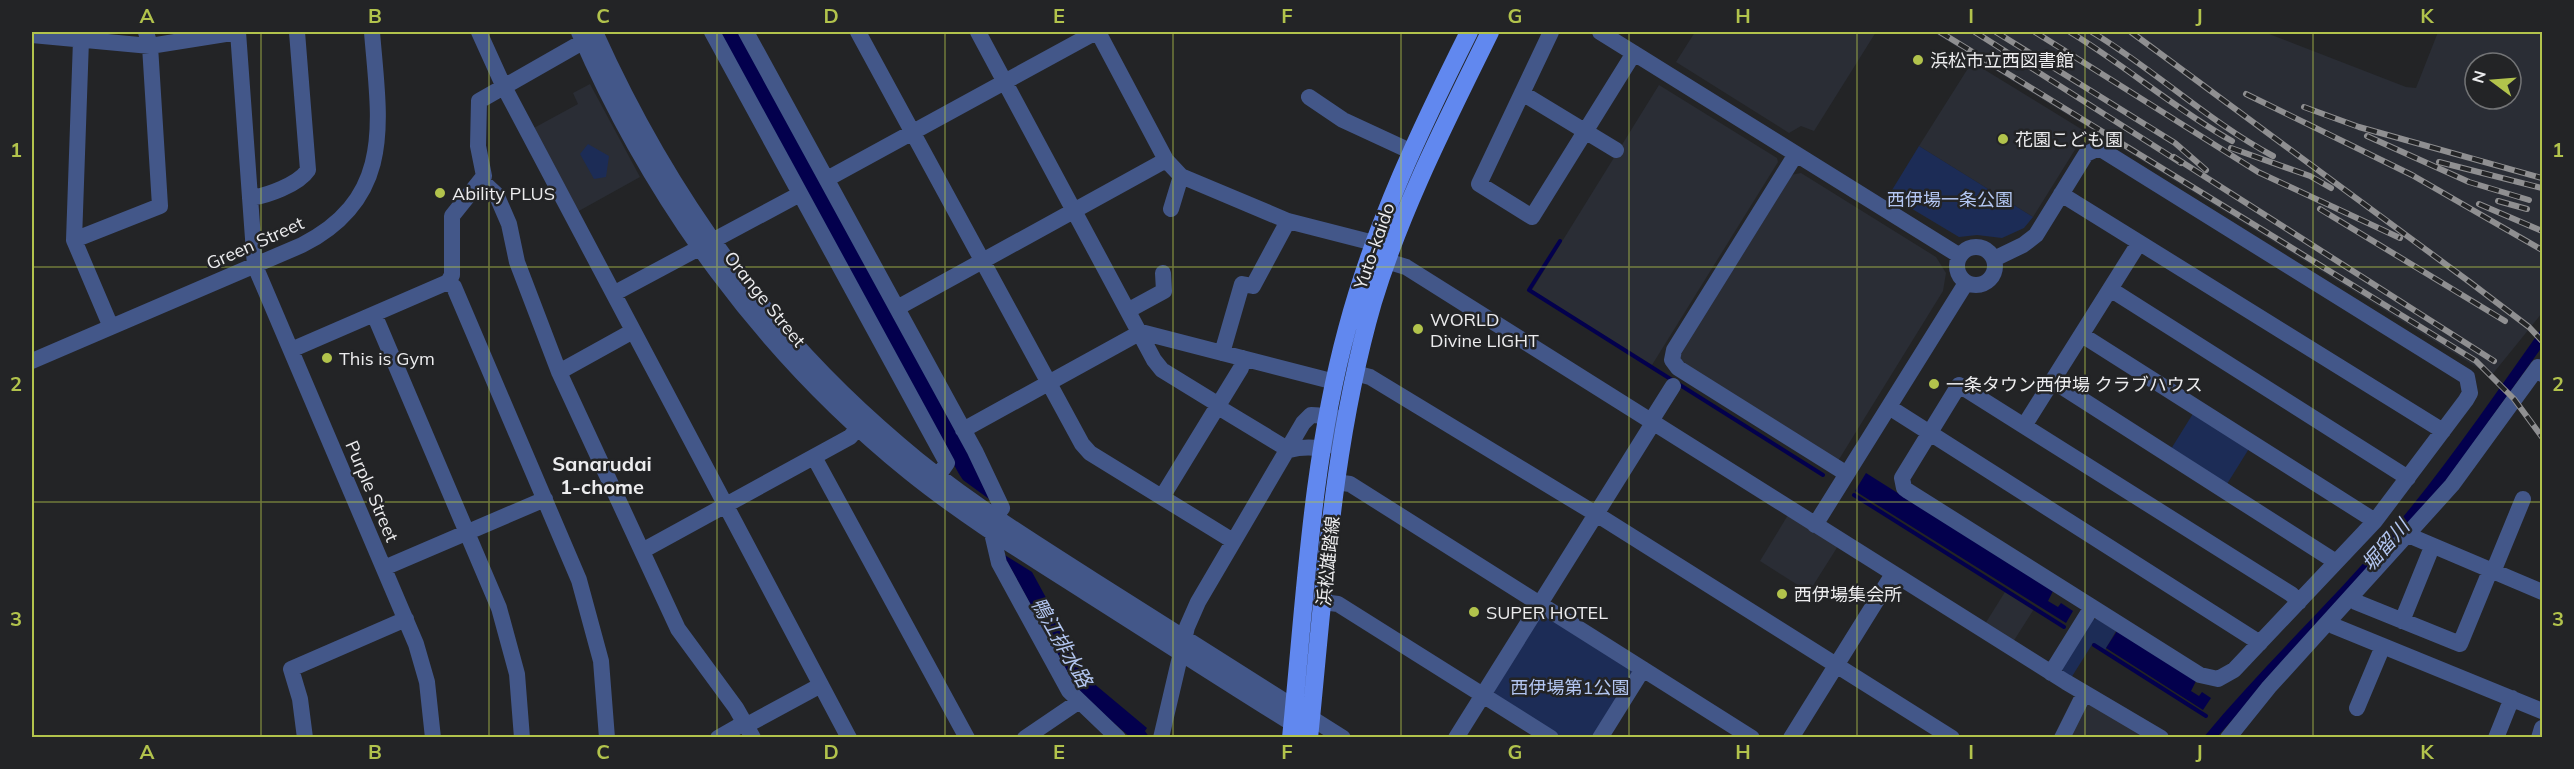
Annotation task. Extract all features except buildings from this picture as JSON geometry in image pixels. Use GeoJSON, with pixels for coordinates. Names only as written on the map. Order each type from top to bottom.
{"type":"FeatureCollection","features":[{"type":"Feature","properties":{"kind":"main road","name":"Yuto-kaido"},"geometry":{"type":"LineString","coordinates":[[1347,380],[1346,330],[1371,249],[1410,151],[1469,32]]}},
{"type":"Feature","properties":{"kind":"main road","name":"Yuto-kaido"},"geometry":{"type":"LineString","coordinates":[[1328,416],[1347,380],[1387,261],[1421,173],[1490,32]]}},
{"type":"Feature","properties":{"kind":"main road","name":"浜松雄踏線"},"geometry":{"type":"LineString","coordinates":[[1311,732],[1347,380]]}},
{"type":"Feature","properties":{"kind":"main road","name":"浜松雄踏線"},"geometry":{"type":"LineString","coordinates":[[1292,722],[1321,451],[1328,416]]}},
{"type":"Feature","properties":{"kind":"street"},"geometry":{"type":"LineString","coordinates":[[32,35],[81,40],[148,39],[238,32]]}},
{"type":"Feature","properties":{"kind":"street","name":"Purple Street"},"geometry":{"type":"LineString","coordinates":[[238,32],[255,266],[406,619],[427,682],[433,738]]}},
{"type":"Feature","properties":{"kind":"street"},"geometry":{"type":"LineString","coordinates":[[250,198],[259,197],[299,179],[308,170],[297,32]]}},
{"type":"Feature","properties":{"kind":"street","name":"Green Street"},"geometry":{"type":"LineString","coordinates":[[32,361],[255,266],[322,234],[349,210],[368,180],[379,135],[372,32]]}},
{"type":"Feature","properties":{"kind":"street"},"geometry":{"type":"LineString","coordinates":[[479,32],[503,85],[849,738]]}},
{"type":"Feature","properties":{"kind":"street"},"geometry":{"type":"LineString","coordinates":[[712,32],[947,463],[938,476]]}},
{"type":"Feature","properties":{"kind":"street"},"geometry":{"type":"LineString","coordinates":[[746,32],[963,430],[1002,508],[994,525],[999,563],[1069,692],[1118,738]]}},
{"type":"Feature","properties":{"kind":"street"},"geometry":{"type":"LineString","coordinates":[[858,32],[1086,449],[1233,541]]}},
{"type":"Feature","properties":{"kind":"street"},"geometry":{"type":"LineString","coordinates":[[978,32],[1157,365],[1289,450],[1304,448],[1321,451],[1328,447],[1336,434],[1347,380]]}},
{"type":"Feature","properties":{"kind":"street"},"geometry":{"type":"LineString","coordinates":[[827,179],[1097,32],[1166,160],[1181,176],[1288,221],[1371,249],[1387,261],[1406,267],[2084,694],[2161,738]]}},
{"type":"Feature","properties":{"kind":"street"},"geometry":{"type":"LineString","coordinates":[[1551,32],[1479,184],[1532,217],[1634,53]]}},
{"type":"Feature","properties":{"kind":"street"},"geometry":{"type":"LineString","coordinates":[[1600,32],[1960,256]]}},
{"type":"Feature","properties":{"kind":"street"},"geometry":{"type":"LineString","coordinates":[[291,350],[448,282],[452,275],[452,216],[482,181],[484,172],[477,137],[478,105],[485,96],[591,34]]}},
{"type":"Feature","properties":{"kind":"street","name":"Orange Street"},"geometry":{"type":"LineString","coordinates":[[591,34],[705,244],[777,345],[858,428],[929,488],[994,525]]}},
{"type":"Feature","properties":{"kind":"street"},"geometry":{"type":"LineString","coordinates":[[74,240],[160,206],[148,39]]}},
{"type":"Feature","properties":{"kind":"street"},"geometry":{"type":"LineString","coordinates":[[81,40],[74,240],[111,327]]}},
{"type":"Feature","properties":{"kind":"street"},"geometry":{"type":"LineString","coordinates":[[1522,93],[1616,150]]}},
{"type":"Feature","properties":{"kind":"street"},"geometry":{"type":"LineString","coordinates":[[1310,97],[1343,120],[1410,151]]}},
{"type":"Feature","properties":{"kind":"street"},"geometry":{"type":"LineString","coordinates":[[1994,259],[2032,239],[2090,150],[2104,150],[2467,376],[2470,393],[2375,521],[2337,562],[2299,602],[2260,643],[2227,676],[2208,679],[2092,607],[1904,488],[1902,483],[1904,473],[1959,385],[2290,594],[2299,602]]}},
{"type":"Feature","properties":{"kind":"street"},"geometry":{"type":"LineString","coordinates":[[1796,154],[1674,350],[1672,360],[1678,368],[1847,474]]}},
{"type":"Feature","properties":{"kind":"street"},"geometry":{"type":"LineString","coordinates":[[897,308],[1166,160]]}},
{"type":"Feature","properties":{"kind":"street"},"geometry":{"type":"LineString","coordinates":[[1171,209],[1181,176]]}},
{"type":"Feature","properties":{"kind":"street"},"geometry":{"type":"LineString","coordinates":[[482,181],[496,194],[509,224],[517,262],[559,372],[682,637],[749,728]]}},
{"type":"Feature","properties":{"kind":"street"},"geometry":{"type":"LineString","coordinates":[[615,294],[800,194]]}},
{"type":"Feature","properties":{"kind":"street"},"geometry":{"type":"LineString","coordinates":[[2061,194],[2443,431]]}},
{"type":"Feature","properties":{"kind":"street"},"geometry":{"type":"LineString","coordinates":[[1222,353],[1242,284],[1253,286],[1288,221]]}},
{"type":"Feature","properties":{"kind":"street"},"geometry":{"type":"LineString","coordinates":[[2024,426],[2139,243]]}},
{"type":"Feature","properties":{"kind":"street","name":"Orange Street"},"geometry":{"type":"LineString","coordinates":[[705,244],[822,373],[878,426],[938,476],[979,506],[994,525]]}},
{"type":"Feature","properties":{"kind":"street"},"geometry":{"type":"LineString","coordinates":[[1978,247],[1988,251],[1994,259],[1995,272],[1989,281],[1979,285],[1966,283],[1957,272],[1960,256],[1968,249],[1978,247]]}},
{"type":"Feature","properties":{"kind":"street"},"geometry":{"type":"LineString","coordinates":[[1129,310],[1164,291],[1163,273]]}},
{"type":"Feature","properties":{"kind":"street"},"geometry":{"type":"LineString","coordinates":[[448,282],[454,287],[579,580],[595,633],[605,688],[607,738]]}},
{"type":"Feature","properties":{"kind":"street"},"geometry":{"type":"LineString","coordinates":[[1815,525],[1966,283]]}},
{"type":"Feature","properties":{"kind":"street"},"geometry":{"type":"LineString","coordinates":[[2110,289],[2408,478]]}},
{"type":"Feature","properties":{"kind":"street"},"geometry":{"type":"LineString","coordinates":[[374,315],[499,608],[512,652],[520,697],[522,738]]}},
{"type":"Feature","properties":{"kind":"street"},"geometry":{"type":"LineString","coordinates":[[559,372],[633,331]]}},
{"type":"Feature","properties":{"kind":"street"},"geometry":{"type":"LineString","coordinates":[[963,430],[1141,332],[1243,358],[1347,380],[1370,377],[1596,514],[1952,738]]}},
{"type":"Feature","properties":{"kind":"street"},"geometry":{"type":"LineString","coordinates":[[2082,335],[2375,521]]}},
{"type":"Feature","properties":{"kind":"street"},"geometry":{"type":"LineString","coordinates":[[1162,498],[1241,368],[1243,358]]}},
{"type":"Feature","properties":{"kind":"street"},"geometry":{"type":"LineString","coordinates":[[2228,738],[2452,485],[2538,367],[2542,374]]}},
{"type":"Feature","properties":{"kind":"street"},"geometry":{"type":"LineString","coordinates":[[2053,381],[2337,562]]}},
{"type":"Feature","properties":{"kind":"street"},"geometry":{"type":"LineString","coordinates":[[1456,738],[1673,386]]}},
{"type":"Feature","properties":{"kind":"street"},"geometry":{"type":"LineString","coordinates":[[1889,406],[2260,643]]}},
{"type":"Feature","properties":{"kind":"street"},"geometry":{"type":"LineString","coordinates":[[1161,738],[1182,645],[1196,605],[1306,418],[1317,414],[1328,416]]}},
{"type":"Feature","properties":{"kind":"street"},"geometry":{"type":"LineString","coordinates":[[642,551],[814,457],[850,436],[858,428]]}},
{"type":"Feature","properties":{"kind":"street"},"geometry":{"type":"LineString","coordinates":[[814,457],[967,738]]}},
{"type":"Feature","properties":{"kind":"street"},"geometry":{"type":"LineString","coordinates":[[1336,482],[1350,484],[1752,738]]}},
{"type":"Feature","properties":{"kind":"street"},"geometry":{"type":"LineString","coordinates":[[384,568],[545,499]]}},
{"type":"Feature","properties":{"kind":"street"},"geometry":{"type":"LineString","coordinates":[[2351,598],[2460,644],[2523,499]]}},
{"type":"Feature","properties":{"kind":"street"},"geometry":{"type":"LineString","coordinates":[[994,525],[1182,645],[1292,722],[1311,732],[1343,738]]}},
{"type":"Feature","properties":{"kind":"street"},"geometry":{"type":"LineString","coordinates":[[2408,535],[2542,592]]}},
{"type":"Feature","properties":{"kind":"street"},"geometry":{"type":"LineString","coordinates":[[2402,621],[2432,547]]}},
{"type":"Feature","properties":{"kind":"street"},"geometry":{"type":"LineString","coordinates":[[1791,738],[1893,574]]}},
{"type":"Feature","properties":{"kind":"street"},"geometry":{"type":"LineString","coordinates":[[1323,602],[1338,604],[1551,738]]}},
{"type":"Feature","properties":{"kind":"street"},"geometry":{"type":"LineString","coordinates":[[2051,673],[2092,607]]}},
{"type":"Feature","properties":{"kind":"street"},"geometry":{"type":"LineString","coordinates":[[305,738],[300,699],[291,669],[406,619]]}},
{"type":"Feature","properties":{"kind":"street"},"geometry":{"type":"LineString","coordinates":[[2329,622],[2542,711]]}},
{"type":"Feature","properties":{"kind":"street"},"geometry":{"type":"LineString","coordinates":[[2357,708],[2383,646]]}},
{"type":"Feature","properties":{"kind":"street"},"geometry":{"type":"LineString","coordinates":[[1600,738],[1643,669]]}},
{"type":"Feature","properties":{"kind":"street"},"geometry":{"type":"LineString","coordinates":[[718,738],[749,728],[820,685]]}},
{"type":"Feature","properties":{"kind":"street"},"geometry":{"type":"LineString","coordinates":[[2062,738],[2084,694]]}},
{"type":"Feature","properties":{"kind":"street"},"geometry":{"type":"LineString","coordinates":[[2496,738],[2512,698]]}},
{"type":"Feature","properties":{"kind":"street"},"geometry":{"type":"LineString","coordinates":[[1025,738],[1078,702]]}},
{"type":"Feature","properties":{"kind":"street"},"geometry":{"type":"LineString","coordinates":[[2539,738],[2542,728]]}},
{"type":"Feature","properties":{"kind":"shaded area"},"geometry":{"type":"Polygon","coordinates":[[[1695,32],[1876,32],[1814,131],[1801,126],[1789,133],[1676,62],[1695,32]]]}},
{"type":"Feature","properties":{"kind":"shaded area"},"geometry":{"type":"Polygon","coordinates":[[[1933,32],[2264,32],[2406,87],[2416,88],[2438,32],[2542,32],[2542,313],[2491,376],[1933,32]]]}},
{"type":"Feature","properties":{"kind":"shaded area","name":"花園こども園"},"geometry":{"type":"Polygon","coordinates":[[[1972,62],[2086,132],[2033,217],[1919,146],[1972,62]]]}},
{"type":"Feature","properties":{"kind":"shaded area"},"geometry":{"type":"Polygon","coordinates":[[[590,84],[640,177],[577,212],[532,129],[578,104],[573,93],[590,84]]]}},
{"type":"Feature","properties":{"kind":"shaded area"},"geometry":{"type":"Polygon","coordinates":[[[1659,85],[1777,158],[1778,162],[1652,365],[1532,290],[1659,85]]]}},
{"type":"Feature","properties":{"kind":"shaded area"},"geometry":{"type":"Polygon","coordinates":[[[1801,173],[1936,257],[1946,273],[1943,291],[1838,461],[1682,363],[1678,356],[1790,175],[1801,173]]]}},
{"type":"Feature","properties":{"kind":"shaded area"},"geometry":{"type":"Polygon","coordinates":[[[1788,515],[1838,546],[1809,592],[1760,561],[1788,515]]]}},
{"type":"Feature","properties":{"kind":"shaded area"},"geometry":{"type":"Polygon","coordinates":[[[2005,592],[2034,609],[2013,642],[1985,624],[2005,592]]]}},
{"type":"Feature","properties":{"kind":"shaded area"},"geometry":{"type":"Polygon","coordinates":[[[2087,703],[2148,738],[2067,738],[2087,703]]]}},
{"type":"Feature","properties":{"kind":"green space"},"geometry":{"type":"Polygon","coordinates":[[[588,144],[609,156],[606,177],[594,179],[580,154],[588,144]]]}},
{"type":"Feature","properties":{"kind":"green space","name":"西伊場一条公園"},"geometry":{"type":"Polygon","coordinates":[[[1919,146],[2033,217],[2024,228],[2002,238],[1977,235],[1959,237],[1889,195],[1919,146]]]}},
{"type":"Feature","properties":{"kind":"green space"},"geometry":{"type":"Polygon","coordinates":[[[2194,412],[2250,447],[2227,484],[2171,449],[2194,412]]]}},
{"type":"Feature","properties":{"kind":"green space","name":"西伊場第1公園"},"geometry":{"type":"Polygon","coordinates":[[[1545,615],[1633,670],[1597,737],[1561,737],[1495,696],[1493,688],[1538,617],[1545,615]]]}},
{"type":"Feature","properties":{"kind":"green space"},"geometry":{"type":"Polygon","coordinates":[[[2097,619],[2116,631],[2105,650],[2093,643],[2071,678],[2063,673],[2061,666],[2090,620],[2097,619]]]}},
{"type":"Feature","properties":{"kind":"water"},"geometry":{"type":"Polygon","coordinates":[[[718,32],[740,32],[970,453],[989,499],[963,480],[959,474],[718,32]]]}},
{"type":"Feature","properties":{"kind":"water","name":"堀留川"},"geometry":{"type":"Polygon","coordinates":[[[2542,328],[2542,347],[2449,477],[2217,737],[2203,738],[2413,505],[2542,328]]]}},
{"type":"Feature","properties":{"kind":"water"},"geometry":{"type":"Polygon","coordinates":[[[1866,473],[2053,591],[2048,601],[2058,607],[2061,603],[2073,611],[2066,623],[1855,491],[1866,473]]]}},
{"type":"Feature","properties":{"kind":"water","name":"鴨江排水路"},"geometry":{"type":"Polygon","coordinates":[[[1003,554],[1032,572],[1092,682],[1147,728],[1145,731],[1149,737],[1130,737],[1079,693],[1003,554]]]}},
{"type":"Feature","properties":{"kind":"water"},"geometry":{"type":"Polygon","coordinates":[[[2117,631],[2196,681],[2191,691],[2199,696],[2202,692],[2211,698],[2203,710],[2106,648],[2117,631]]]}},
{"type":"Feature","properties":{"kind":"waterway"},"geometry":{"type":"LineString","coordinates":[[1560,241],[1529,290],[1823,475]]}},
{"type":"Feature","properties":{"kind":"waterway"},"geometry":{"type":"LineString","coordinates":[[1854,495],[2064,627]]}},
{"type":"Feature","properties":{"kind":"waterway"},"geometry":{"type":"LineString","coordinates":[[2094,645],[2206,716]]}},
{"type":"Feature","properties":{"kind":"railway"},"geometry":{"type":"LineString","coordinates":[[1940,32],[2476,361],[2514,399],[2542,437]]}},
{"type":"Feature","properties":{"kind":"railway"},"geometry":{"type":"LineString","coordinates":[[1975,32],[2181,163]]}},
{"type":"Feature","properties":{"kind":"railway"},"geometry":{"type":"LineString","coordinates":[[1996,32],[2175,143],[2206,170]]}},
{"type":"Feature","properties":{"kind":"railway"},"geometry":{"type":"LineString","coordinates":[[2035,32],[2258,172],[2400,238]]}},
{"type":"Feature","properties":{"kind":"railway"},"geometry":{"type":"LineString","coordinates":[[2070,32],[2232,141]]}},
{"type":"Feature","properties":{"kind":"railway"},"geometry":{"type":"LineString","coordinates":[[2092,32],[2138,62],[2226,127],[2273,156]]}},
{"type":"Feature","properties":{"kind":"railway"},"geometry":{"type":"LineString","coordinates":[[2131,32],[2471,283],[2529,327],[2542,341]]}},
{"type":"Feature","properties":{"kind":"railway"},"geometry":{"type":"LineString","coordinates":[[2246,94],[2412,175],[2542,250]]}},
{"type":"Feature","properties":{"kind":"railway"},"geometry":{"type":"LineString","coordinates":[[2304,107],[2359,127],[2542,178]]}},
{"type":"Feature","properties":{"kind":"railway"},"geometry":{"type":"LineString","coordinates":[[2367,136],[2469,182],[2529,200]]}},
{"type":"Feature","properties":{"kind":"railway"},"geometry":{"type":"LineString","coordinates":[[2231,148],[2310,176],[2331,188]]}},
{"type":"Feature","properties":{"kind":"railway"},"geometry":{"type":"LineString","coordinates":[[2174,157],[2494,361]]}},
{"type":"Feature","properties":{"kind":"railway"},"geometry":{"type":"LineString","coordinates":[[2439,162],[2542,188]]}},
{"type":"Feature","properties":{"kind":"railway"},"geometry":{"type":"LineString","coordinates":[[2498,201],[2527,209]]}},
{"type":"Feature","properties":{"kind":"railway"},"geometry":{"type":"LineString","coordinates":[[2479,204],[2542,231]]}},
{"type":"Feature","properties":{"kind":"railway"},"geometry":{"type":"LineString","coordinates":[[2320,209],[2505,321]]}},
{"type":"Feature","properties":{"kind":"place","name":"浜松市立西図書館"},"geometry":{"type":"Point","coordinates":[1918,60]}},
{"type":"Feature","properties":{"kind":"place","name":"花園こども園"},"geometry":{"type":"Point","coordinates":[2003,139]}},
{"type":"Feature","properties":{"kind":"place","name":"Ability PLUS"},"geometry":{"type":"Point","coordinates":[440,193]}},
{"type":"Feature","properties":{"kind":"place","name":"WORLD Divine LIGHT"},"geometry":{"type":"Point","coordinates":[1418,329]}},
{"type":"Feature","properties":{"kind":"place","name":"This is Gym"},"geometry":{"type":"Point","coordinates":[327,358]}},
{"type":"Feature","properties":{"kind":"place","name":"一条タウン西伊場 クラブハウス"},"geometry":{"type":"Point","coordinates":[1934,384]}},
{"type":"Feature","properties":{"kind":"place","name":"西伊場集会所"},"geometry":{"type":"Point","coordinates":[1782,594]}},
{"type":"Feature","properties":{"kind":"place","name":"SUPER HOTEL"},"geometry":{"type":"Point","coordinates":[1474,612]}},
{"type":"Feature","properties":{"kind":"district","name":"Sanarudai 1-chome"},"geometry":{"type":"Point","coordinates":[602,474]}}]}
